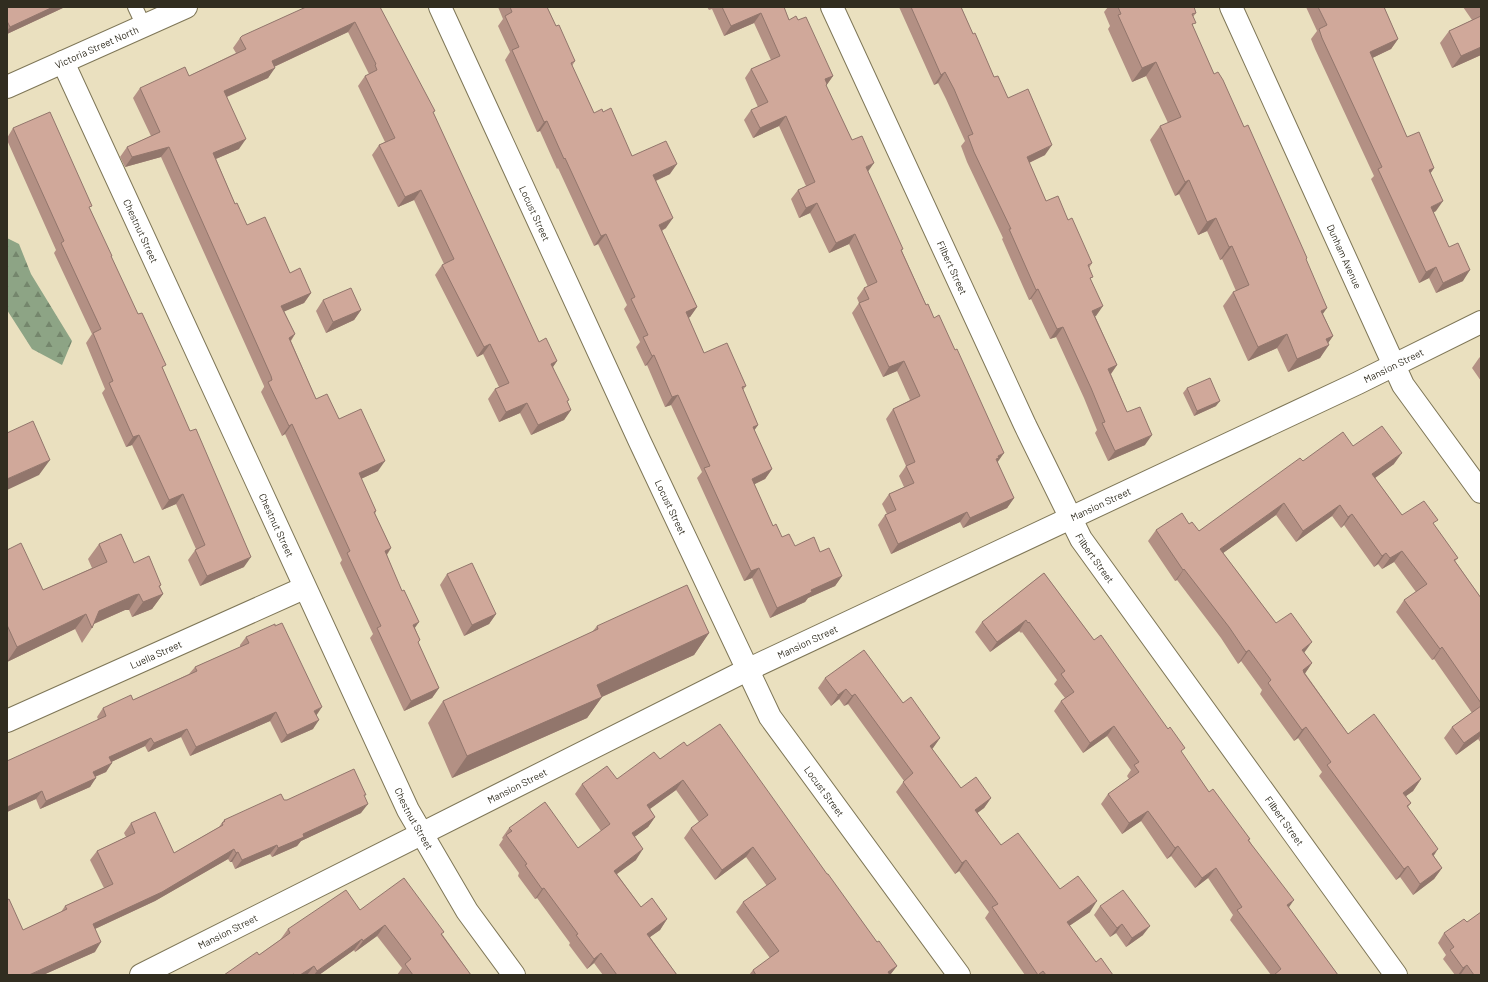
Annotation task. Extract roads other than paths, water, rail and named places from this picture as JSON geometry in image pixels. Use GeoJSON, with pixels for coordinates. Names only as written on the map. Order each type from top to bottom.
{"type":"FeatureCollection","features":[{"type":"Feature","properties":{"kind":"street","name":"Locust Street"},"geometry":{"type":"LineString","coordinates":[[440,7],[640,442],[770,717],[959,975]]}},
{"type":"Feature","properties":{"kind":"street","name":"Filbert Street"},"geometry":{"type":"LineString","coordinates":[[832,7],[1025,425],[1070,518],[1089,552],[1396,975]]}},
{"type":"Feature","properties":{"kind":"street","name":"Dunham Avenue"},"geometry":{"type":"LineString","coordinates":[[1230,7],[1403,385],[1481,492]]}},
{"type":"Feature","properties":{"kind":"street","name":"Victoria Street North"},"geometry":{"type":"LineString","coordinates":[[7,87],[63,62],[140,16],[181,8]]}},
{"type":"Feature","properties":{"kind":"street","name":"Chestnut Street"},"geometry":{"type":"LineString","coordinates":[[63,62],[304,588],[408,810],[467,911],[514,975]]}},
{"type":"Feature","properties":{"kind":"street","name":"Mansion Street"},"geometry":{"type":"LineString","coordinates":[[141,975],[747,670],[1481,322]]}},
{"type":"Feature","properties":{"kind":"street","name":"Luella Street"},"geometry":{"type":"LineString","coordinates":[[7,721],[304,588]]}}]}
